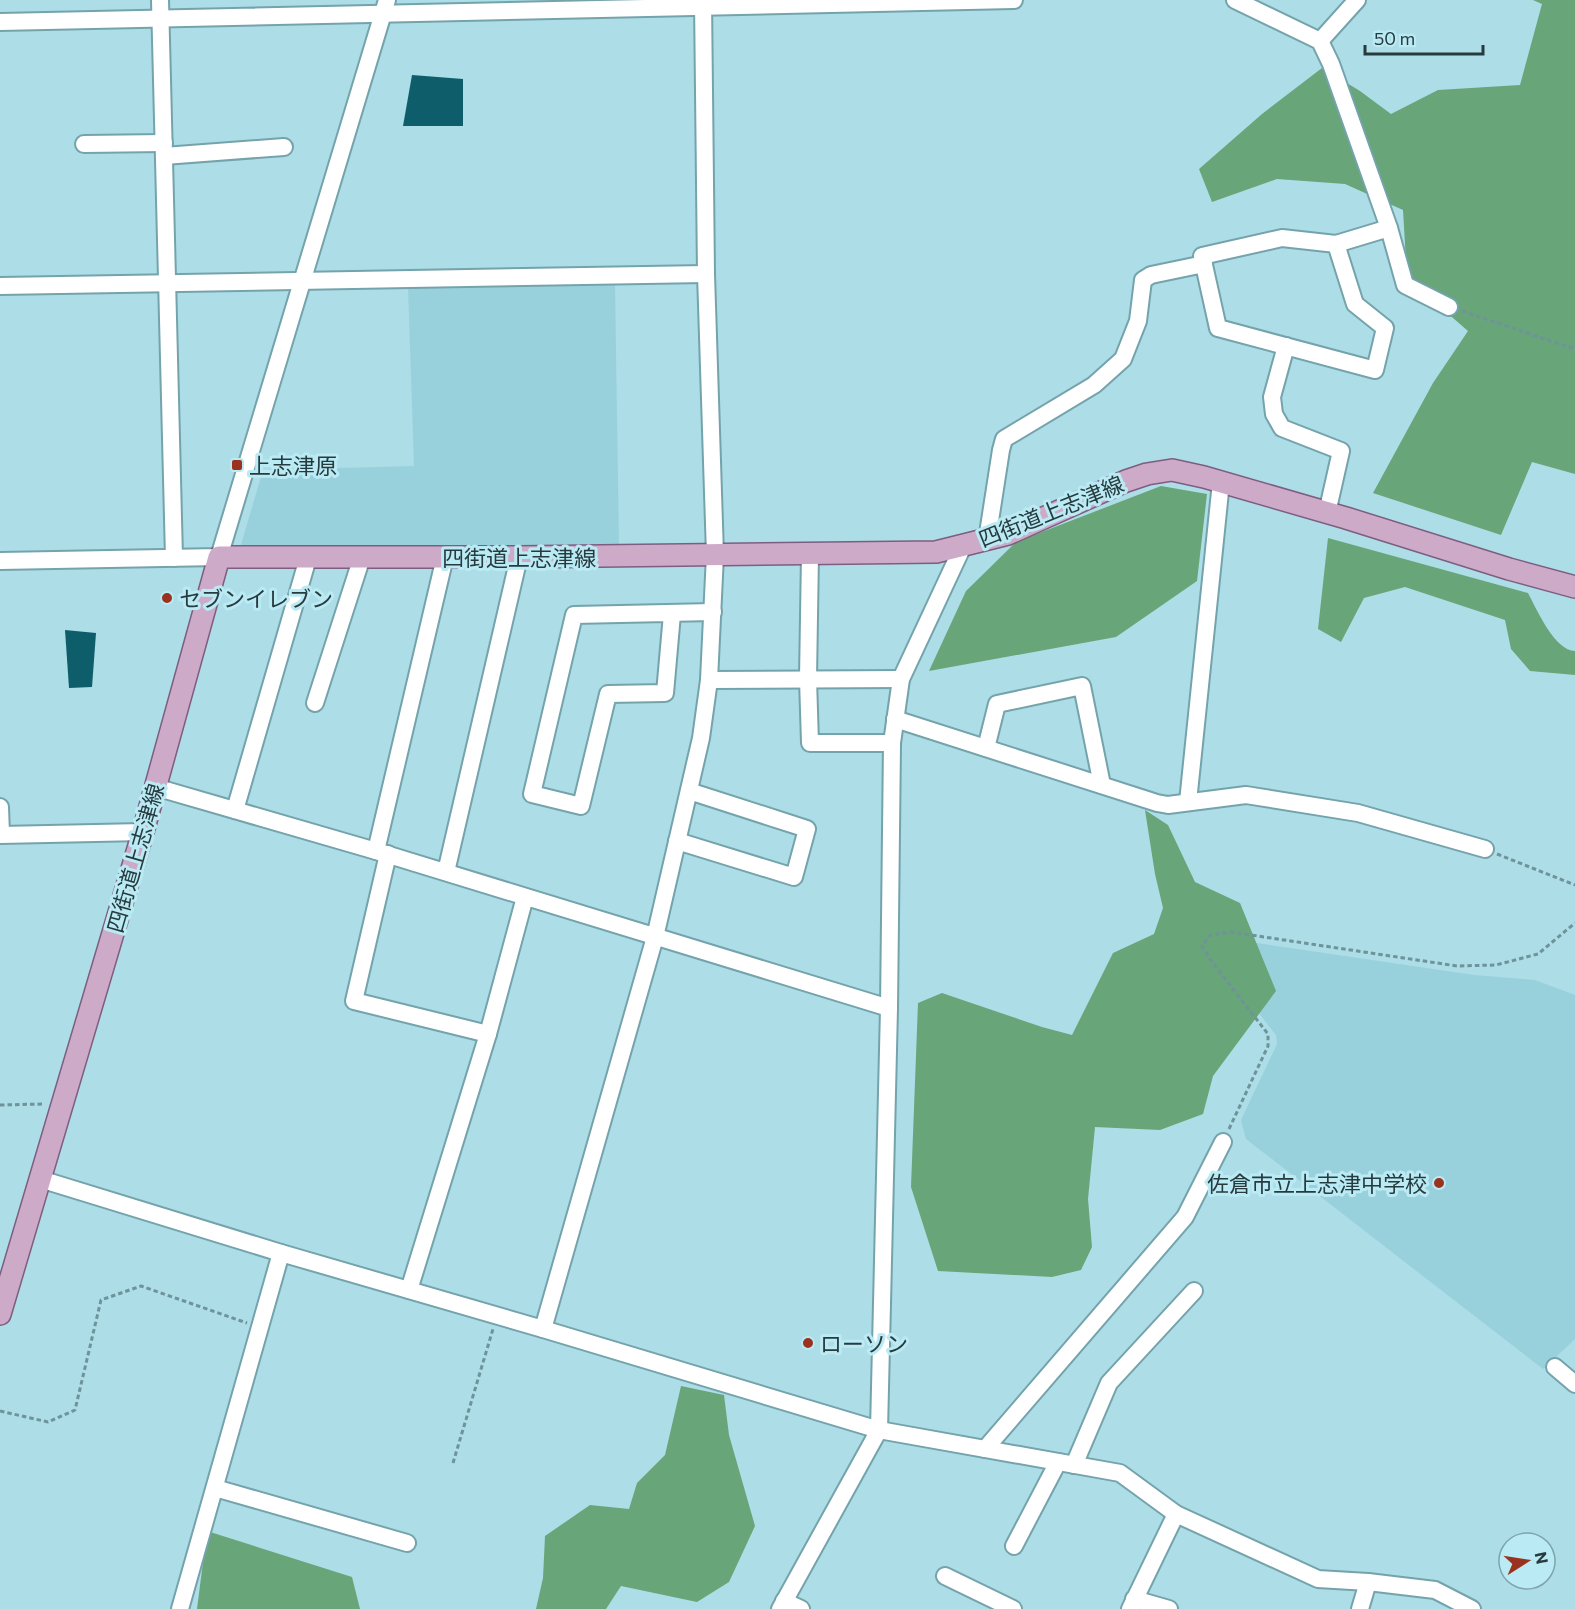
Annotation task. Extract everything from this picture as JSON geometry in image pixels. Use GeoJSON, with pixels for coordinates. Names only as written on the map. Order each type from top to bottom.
{"type":"FeatureCollection","features":[{"type":"Feature","properties":{"kind":"main road","name":"四街道上志津線"},"geometry":{"type":"LineString","coordinates":[[0,1314],[143,832],[219,557],[519,557],[936,552],[1008,534],[1126,481],[1146,474],[1172,470],[1221,482],[1575,587]]}},
{"type":"Feature","properties":{"kind":"street"},"geometry":{"type":"LineString","coordinates":[[160,0],[174,558]]}},
{"type":"Feature","properties":{"kind":"street"},"geometry":{"type":"LineString","coordinates":[[0,22],[161,19],[385,7],[1014,0]]}},
{"type":"Feature","properties":{"kind":"street"},"geometry":{"type":"LineString","coordinates":[[1235,0],[1320,41],[1331,64],[1389,228],[1405,285],[1449,307]]}},
{"type":"Feature","properties":{"kind":"street"},"geometry":{"type":"LineString","coordinates":[[1320,41],[1357,0]]}},
{"type":"Feature","properties":{"kind":"street"},"geometry":{"type":"LineString","coordinates":[[543,1329],[655,937],[701,738],[709,680],[715,555],[706,274],[703,3]]}},
{"type":"Feature","properties":{"kind":"street"},"geometry":{"type":"LineString","coordinates":[[0,561],[219,557],[385,7]]}},
{"type":"Feature","properties":{"kind":"street"},"geometry":{"type":"LineString","coordinates":[[84,144],[164,149],[284,147]]}},
{"type":"Feature","properties":{"kind":"street"},"geometry":{"type":"LineString","coordinates":[[1336,244],[1355,304],[1385,328],[1375,370],[1218,328],[1202,256],[1282,238],[1336,244],[1389,228]]}},
{"type":"Feature","properties":{"kind":"street"},"geometry":{"type":"LineString","coordinates":[[987,540],[1004,439],[1094,385],[1123,359],[1138,321],[1143,280],[1151,275],[1204,264]]}},
{"type":"Feature","properties":{"kind":"street"},"geometry":{"type":"LineString","coordinates":[[0,286],[706,274]]}},
{"type":"Feature","properties":{"kind":"street"},"geometry":{"type":"LineString","coordinates":[[1286,346],[1272,397],[1274,414],[1282,428],[1341,451],[1327,513]]}},
{"type":"Feature","properties":{"kind":"street"},"geometry":{"type":"LineString","coordinates":[[1188,802],[1221,482]]}},
{"type":"Feature","properties":{"kind":"street"},"geometry":{"type":"LineString","coordinates":[[801,1609],[782,1605],[879,1430],[890,1008],[892,743],[901,679],[963,546]]}},
{"type":"Feature","properties":{"kind":"street"},"geometry":{"type":"LineString","coordinates":[[810,554],[808,679],[810,743],[892,743]]}},
{"type":"Feature","properties":{"kind":"street"},"geometry":{"type":"LineString","coordinates":[[315,703],[362,557]]}},
{"type":"Feature","properties":{"kind":"street"},"geometry":{"type":"LineString","coordinates":[[445,557],[382,853],[354,1000],[488,1034]]}},
{"type":"Feature","properties":{"kind":"street"},"geometry":{"type":"LineString","coordinates":[[446,872],[519,557]]}},
{"type":"Feature","properties":{"kind":"street"},"geometry":{"type":"LineString","coordinates":[[235,810],[309,558]]}},
{"type":"Feature","properties":{"kind":"street"},"geometry":{"type":"LineString","coordinates":[[672,614],[665,693],[608,694],[581,806],[532,794],[574,615],[713,612]]}},
{"type":"Feature","properties":{"kind":"street"},"geometry":{"type":"LineString","coordinates":[[709,680],[901,679]]}},
{"type":"Feature","properties":{"kind":"street"},"geometry":{"type":"LineString","coordinates":[[986,748],[997,704],[1082,686],[1102,785]]}},
{"type":"Feature","properties":{"kind":"street"},"geometry":{"type":"LineString","coordinates":[[895,719],[1157,803],[1168,805],[1246,795],[1358,813],[1485,849]]}},
{"type":"Feature","properties":{"kind":"street"},"geometry":{"type":"LineString","coordinates":[[155,787],[446,872],[890,1008]]}},
{"type":"Feature","properties":{"kind":"street"},"geometry":{"type":"LineString","coordinates":[[677,841],[794,877],[807,829],[689,791]]}},
{"type":"Feature","properties":{"kind":"street"},"geometry":{"type":"LineString","coordinates":[[0,807],[0,834],[143,832]]}},
{"type":"Feature","properties":{"kind":"street"},"geometry":{"type":"LineString","coordinates":[[409,1290],[488,1034],[525,897]]}},
{"type":"Feature","properties":{"kind":"street"},"geometry":{"type":"LineString","coordinates":[[985,1449],[1185,1216],[1223,1142]]}},
{"type":"Feature","properties":{"kind":"street"},"geometry":{"type":"LineString","coordinates":[[40,1179],[281,1253],[879,1430],[1120,1473],[1176,1514],[1318,1579],[1435,1590],[1472,1609]]}},
{"type":"Feature","properties":{"kind":"street"},"geometry":{"type":"LineString","coordinates":[[180,1609],[281,1253]]}},
{"type":"Feature","properties":{"kind":"street"},"geometry":{"type":"LineString","coordinates":[[1014,1546],[1066,1463],[1109,1383],[1194,1291]]}},
{"type":"Feature","properties":{"kind":"street"},"geometry":{"type":"LineString","coordinates":[[1555,1367],[1575,1384]]}},
{"type":"Feature","properties":{"kind":"street"},"geometry":{"type":"LineString","coordinates":[[214,1488],[407,1543]]}},
{"type":"Feature","properties":{"kind":"street"},"geometry":{"type":"LineString","coordinates":[[1169,1609],[1132,1604],[1176,1514]]}},
{"type":"Feature","properties":{"kind":"street"},"geometry":{"type":"LineString","coordinates":[[945,1576],[1013,1609]]}},
{"type":"Feature","properties":{"kind":"street"},"geometry":{"type":"LineString","coordinates":[[1360,1609],[1368,1582]]}},
{"type":"Feature","properties":{"kind":"path"},"geometry":{"type":"LineString","coordinates":[[1449,307],[1575,350]]}},
{"type":"Feature","properties":{"kind":"path"},"geometry":{"type":"LineString","coordinates":[[1485,849],[1575,885]]}},
{"type":"Feature","properties":{"kind":"path"},"geometry":{"type":"LineString","coordinates":[[1223,1142],[1268,1046],[1268,1034],[1212,962],[1203,946],[1210,935],[1231,932],[1457,966],[1496,966],[1538,954],[1575,923]]}},
{"type":"Feature","properties":{"kind":"path"},"geometry":{"type":"LineString","coordinates":[[0,1105],[62,1104]]}},
{"type":"Feature","properties":{"kind":"path"},"geometry":{"type":"LineString","coordinates":[[0,1411],[48,1422],[75,1410],[101,1300],[141,1286],[260,1328]]}},
{"type":"Feature","properties":{"kind":"path"},"geometry":{"type":"LineString","coordinates":[[453,1463],[497,1316]]}},
{"type":"Feature","properties":{"kind":"shaded area"},"geometry":{"type":"Polygon","coordinates":[[[615,285],[619,547],[240,548],[263,470],[414,466],[408,287],[615,285]]]}},
{"type":"Feature","properties":{"kind":"shaded area","name":"佐倉市立上志津中学校"},"geometry":{"type":"Polygon","coordinates":[[[1236,940],[1474,975],[1535,980],[1575,995],[1575,1339],[1543,1369],[1246,1139],[1241,1120],[1277,1044],[1276,1035],[1218,961],[1236,940]]]}},
{"type":"Feature","properties":{"kind":"green space"},"geometry":{"type":"Polygon","coordinates":[[[1533,0],[1575,0],[1575,474],[1532,462],[1501,535],[1373,493],[1433,383],[1468,331],[1407,278],[1403,210],[1345,184],[1277,179],[1212,202],[1199,169],[1262,114],[1322,68],[1360,91],[1391,114],[1438,90],[1520,85],[1542,4],[1533,0]]]}},
{"type":"Feature","properties":{"kind":"green space"},"geometry":{"type":"Polygon","coordinates":[[[1161,486],[1207,494],[1197,581],[1116,637],[929,671],[966,591],[1016,542],[1161,486]]]}},
{"type":"Feature","properties":{"kind":"green space"},"geometry":{"type":"Polygon","coordinates":[[[1328,538],[1528,593],[1554,637],[1560,644],[1575,651],[1575,675],[1530,671],[1511,649],[1505,620],[1405,587],[1364,598],[1341,642],[1318,629],[1328,538]]]}},
{"type":"Feature","properties":{"kind":"green space"},"geometry":{"type":"Polygon","coordinates":[[[1145,810],[1168,825],[1195,882],[1240,903],[1276,991],[1213,1076],[1203,1114],[1160,1130],[1095,1127],[1088,1199],[1092,1247],[1081,1270],[1052,1277],[938,1271],[911,1187],[918,1003],[942,993],[1072,1035],[1113,953],[1154,934],[1163,908],[1145,810]]]}},
{"type":"Feature","properties":{"kind":"green space"},"geometry":{"type":"Polygon","coordinates":[[[681,1386],[724,1395],[729,1435],[755,1526],[729,1582],[697,1602],[621,1586],[606,1609],[536,1609],[543,1578],[545,1536],[590,1505],[629,1509],[637,1483],[665,1455],[681,1386]]]}},
{"type":"Feature","properties":{"kind":"green space"},"geometry":{"type":"Polygon","coordinates":[[[207,1531],[352,1577],[360,1609],[197,1609],[207,1531]]]}},
{"type":"Feature","properties":{"kind":"building"},"geometry":{"type":"Polygon","coordinates":[[[412,75],[463,79],[463,126],[403,126],[412,75]]]}},
{"type":"Feature","properties":{"kind":"building"},"geometry":{"type":"Polygon","coordinates":[[[65,630],[96,633],[92,687],[69,688],[65,630]]]}},
{"type":"Feature","properties":{"kind":"place","name":"上志津原"},"geometry":{"type":"Point","coordinates":[237,465]}},
{"type":"Feature","properties":{"kind":"place","name":"セブンイレブン"},"geometry":{"type":"Point","coordinates":[167,598]}},
{"type":"Feature","properties":{"kind":"place","name":"佐倉市立上志津中学校"},"geometry":{"type":"Point","coordinates":[1439,1183]}},
{"type":"Feature","properties":{"kind":"place","name":"ローソン"},"geometry":{"type":"Point","coordinates":[808,1343]}}]}
